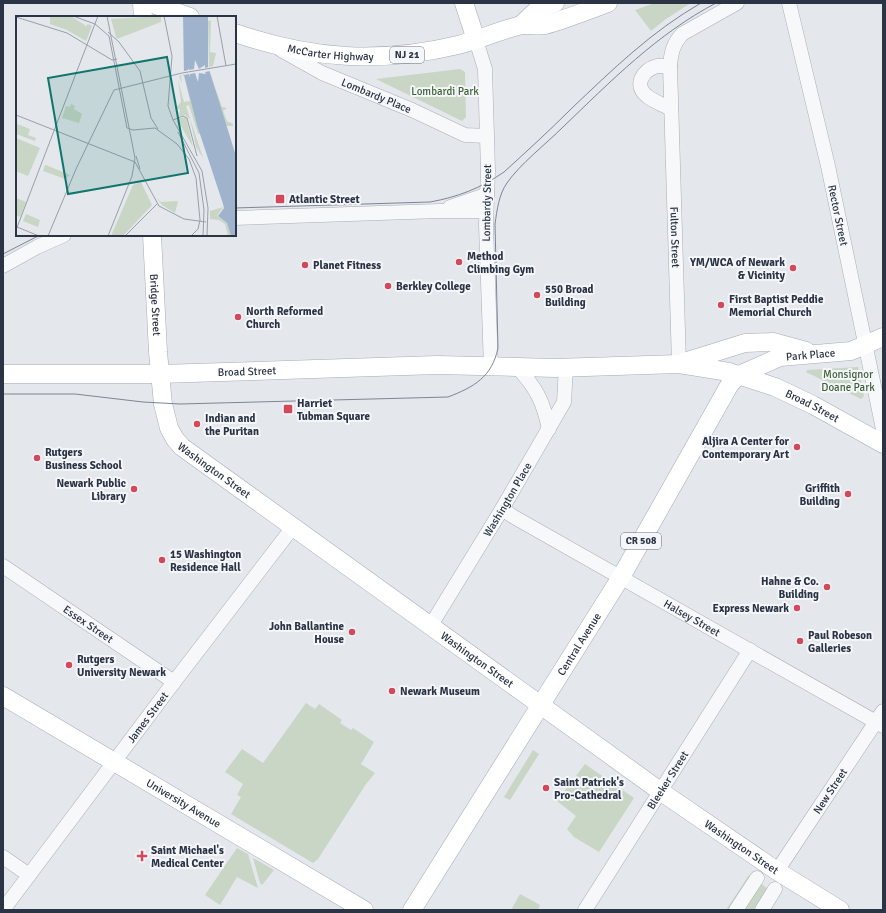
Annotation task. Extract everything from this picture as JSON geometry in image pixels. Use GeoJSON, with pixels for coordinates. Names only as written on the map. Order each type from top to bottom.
{"type":"FeatureCollection","features":[{"type":"Feature","properties":{"kind":"main road"},"geometry":{"type":"LineString","coordinates":[[142,3],[143,16]]}},
{"type":"Feature","properties":{"kind":"main road"},"geometry":{"type":"LineString","coordinates":[[150,3],[187,16]]}},
{"type":"Feature","properties":{"kind":"main road"},"geometry":{"type":"LineString","coordinates":[[464,3],[476,40]]}},
{"type":"Feature","properties":{"kind":"main road","name":"McCarter Highway"},"geometry":{"type":"LineString","coordinates":[[521,25],[538,9],[555,3]]}},
{"type":"Feature","properties":{"kind":"main road","name":"McCarter Highway"},"geometry":{"type":"LineString","coordinates":[[236,33],[270,44],[310,53],[366,58],[399,56],[430,51],[476,40],[521,25],[544,26],[608,3]]}},
{"type":"Feature","properties":{"kind":"main road","name":"Bridge Street"},"geometry":{"type":"LineString","coordinates":[[152,236],[160,374]]}},
{"type":"Feature","properties":{"kind":"main road","name":"Park Place"},"geometry":{"type":"LineString","coordinates":[[739,375],[780,357],[851,351],[883,337]]}},
{"type":"Feature","properties":{"kind":"main road"},"geometry":{"type":"LineString","coordinates":[[566,367],[679,364],[745,343],[774,342],[814,353]]}},
{"type":"Feature","properties":{"kind":"main road","name":"Broad Street"},"geometry":{"type":"LineString","coordinates":[[679,364],[716,369],[774,387],[813,405],[883,444]]}},
{"type":"Feature","properties":{"kind":"main road","name":"Broad Street"},"geometry":{"type":"LineString","coordinates":[[3,374],[160,374],[437,366],[566,367]]}},
{"type":"Feature","properties":{"kind":"main road","name":"Washington Street"},"geometry":{"type":"LineString","coordinates":[[160,374],[168,428],[175,439],[192,454],[660,791],[777,871],[840,910]]}},
{"type":"Feature","properties":{"kind":"main road","name":"Central Avenue"},"geometry":{"type":"LineString","coordinates":[[412,910],[621,577],[723,395],[730,384],[739,375]]}},
{"type":"Feature","properties":{"kind":"main road","name":"University Avenue"},"geometry":{"type":"LineString","coordinates":[[3,696],[364,910]]}},
{"type":"Feature","properties":{"kind":"street","name":"Fulton Street"},"geometry":{"type":"LineString","coordinates":[[679,364],[670,66],[672,50],[676,41],[682,34],[737,3]]}},
{"type":"Feature","properties":{"kind":"street","name":"Rector Street"},"geometry":{"type":"LineString","coordinates":[[789,3],[828,166],[883,429]]}},
{"type":"Feature","properties":{"kind":"street","name":"Lombardy Street"},"geometry":{"type":"LineString","coordinates":[[476,40],[485,69],[488,171],[486,214],[490,367]]}},
{"type":"Feature","properties":{"kind":"street","name":"Lombardy Place"},"geometry":{"type":"LineString","coordinates":[[270,44],[322,73],[412,110],[465,135],[486,136]]}},
{"type":"Feature","properties":{"kind":"street"},"geometry":{"type":"LineString","coordinates":[[670,66],[658,66],[651,69],[642,77],[640,84],[642,90],[647,96],[671,109]]}},
{"type":"Feature","properties":{"kind":"street"},"geometry":{"type":"LineString","coordinates":[[439,211],[487,193]]}},
{"type":"Feature","properties":{"kind":"street"},"geometry":{"type":"LineString","coordinates":[[236,218],[439,211],[475,211],[486,214]]}},
{"type":"Feature","properties":{"kind":"street"},"geometry":{"type":"LineString","coordinates":[[3,266],[37,247],[62,236]]}},
{"type":"Feature","properties":{"kind":"street"},"geometry":{"type":"LineString","coordinates":[[517,367],[531,382],[540,397],[549,430]]}},
{"type":"Feature","properties":{"kind":"street","name":"Washington Place"},"geometry":{"type":"LineString","coordinates":[[431,625],[502,509],[564,402],[566,367]]}},
{"type":"Feature","properties":{"kind":"street","name":"Halsey Street"},"geometry":{"type":"LineString","coordinates":[[502,509],[750,650],[881,719]]}},
{"type":"Feature","properties":{"kind":"street","name":"James Street"},"geometry":{"type":"LineString","coordinates":[[3,910],[174,682],[293,527]]}},
{"type":"Feature","properties":{"kind":"street","name":"Essex Street"},"geometry":{"type":"LineString","coordinates":[[3,566],[174,682]]}},
{"type":"Feature","properties":{"kind":"street","name":"Bleeker Street"},"geometry":{"type":"LineString","coordinates":[[585,910],[750,650]]}},
{"type":"Feature","properties":{"kind":"street","name":"New Street"},"geometry":{"type":"LineString","coordinates":[[777,871],[881,719]]}},
{"type":"Feature","properties":{"kind":"street"},"geometry":{"type":"LineString","coordinates":[[3,857],[29,875]]}},
{"type":"Feature","properties":{"kind":"street"},"geometry":{"type":"LineString","coordinates":[[754,910],[737,909],[757,878]]}},
{"type":"Feature","properties":{"kind":"street"},"geometry":{"type":"LineString","coordinates":[[762,910],[775,889]]}},
{"type":"Feature","properties":{"kind":"green space"},"geometry":{"type":"Polygon","coordinates":[[[655,3],[691,3],[666,19],[651,31],[635,10],[655,3]]]}},
{"type":"Feature","properties":{"kind":"green space","name":"Lombardi Park"},"geometry":{"type":"Polygon","coordinates":[[[460,69],[465,72],[466,117],[462,121],[376,79],[460,69]]]}},
{"type":"Feature","properties":{"kind":"green space","name":"Monsignor Doane Park"},"geometry":{"type":"Polygon","coordinates":[[[858,367],[864,396],[861,399],[806,372],[807,370],[858,367]]]}},
{"type":"Feature","properties":{"kind":"green space"},"geometry":{"type":"Polygon","coordinates":[[[306,703],[315,709],[319,704],[342,720],[340,723],[351,730],[353,728],[374,742],[361,764],[375,773],[366,784],[318,859],[313,863],[231,814],[241,797],[237,795],[243,784],[225,772],[242,749],[263,763],[306,703]]]}},
{"type":"Feature","properties":{"kind":"green space"},"geometry":{"type":"Polygon","coordinates":[[[533,750],[539,754],[510,800],[504,797],[533,750]]]}},
{"type":"Feature","properties":{"kind":"green space"},"geometry":{"type":"Polygon","coordinates":[[[585,764],[634,798],[599,852],[574,837],[567,829],[576,816],[557,801],[585,764]]]}},
{"type":"Feature","properties":{"kind":"green space"},"geometry":{"type":"Polygon","coordinates":[[[237,848],[248,854],[258,888],[237,877],[220,905],[205,895],[237,848]]]}},
{"type":"Feature","properties":{"kind":"green space"},"geometry":{"type":"Polygon","coordinates":[[[253,858],[274,870],[262,885],[260,883],[253,858]]]}},
{"type":"Feature","properties":{"kind":"green space"},"geometry":{"type":"Polygon","coordinates":[[[749,875],[775,894],[769,910],[726,910],[749,875]]]}},
{"type":"Feature","properties":{"kind":"green space"},"geometry":{"type":"Polygon","coordinates":[[[520,894],[540,905],[538,910],[511,910],[520,894]]]}},
{"type":"Feature","properties":{"kind":"tram line"},"geometry":{"type":"LineString","coordinates":[[236,208],[430,202],[460,195],[478,187],[504,172],[633,52],[666,26],[701,3]]}},
{"type":"Feature","properties":{"kind":"tram line"},"geometry":{"type":"LineString","coordinates":[[3,394],[75,394],[143,402],[180,404],[448,397],[474,385],[486,374],[495,358],[498,348],[495,224],[500,197],[504,187],[526,161],[635,59],[694,15],[716,3]]}},
{"type":"Feature","properties":{"kind":"tram line"},"geometry":{"type":"LineString","coordinates":[[3,254],[38,236]]}},
{"type":"Feature","properties":{"kind":"place","name":"Atlantic Street"},"geometry":{"type":"Point","coordinates":[280,199]}},
{"type":"Feature","properties":{"kind":"place","name":"Method Climbing Gym"},"geometry":{"type":"Point","coordinates":[459,262]}},
{"type":"Feature","properties":{"kind":"place","name":"Planet Fitness"},"geometry":{"type":"Point","coordinates":[305,265]}},
{"type":"Feature","properties":{"kind":"place","name":"YM/WCA of Newark & Vicinity"},"geometry":{"type":"Point","coordinates":[793,268]}},
{"type":"Feature","properties":{"kind":"place","name":"Berkley College"},"geometry":{"type":"Point","coordinates":[388,286]}},
{"type":"Feature","properties":{"kind":"place","name":"550 Broad Building"},"geometry":{"type":"Point","coordinates":[537,295]}},
{"type":"Feature","properties":{"kind":"place","name":"First Baptist Peddie Memorial Church"},"geometry":{"type":"Point","coordinates":[721,305]}},
{"type":"Feature","properties":{"kind":"place","name":"North Reformed Church"},"geometry":{"type":"Point","coordinates":[238,317]}},
{"type":"Feature","properties":{"kind":"place","name":"Harriet Tubman Square"},"geometry":{"type":"Point","coordinates":[288,409]}},
{"type":"Feature","properties":{"kind":"place","name":"Indian and the Puritan"},"geometry":{"type":"Point","coordinates":[197,424]}},
{"type":"Feature","properties":{"kind":"place","name":"Aljira A Center for Contemporary Art"},"geometry":{"type":"Point","coordinates":[797,447]}},
{"type":"Feature","properties":{"kind":"place","name":"Rutgers Business School"},"geometry":{"type":"Point","coordinates":[37,458]}},
{"type":"Feature","properties":{"kind":"place","name":"Newark Public Library"},"geometry":{"type":"Point","coordinates":[134,489]}},
{"type":"Feature","properties":{"kind":"place","name":"Griffith Building"},"geometry":{"type":"Point","coordinates":[848,494]}},
{"type":"Feature","properties":{"kind":"place","name":"15 Washington Residence Hall"},"geometry":{"type":"Point","coordinates":[162,560]}},
{"type":"Feature","properties":{"kind":"place","name":"Hahne & Co. Building"},"geometry":{"type":"Point","coordinates":[827,587]}},
{"type":"Feature","properties":{"kind":"place","name":"Express Newark"},"geometry":{"type":"Point","coordinates":[797,608]}},
{"type":"Feature","properties":{"kind":"place","name":"John Ballantine House"},"geometry":{"type":"Point","coordinates":[352,632]}},
{"type":"Feature","properties":{"kind":"place","name":"Paul Robeson Galleries"},"geometry":{"type":"Point","coordinates":[800,641]}},
{"type":"Feature","properties":{"kind":"place","name":"Rutgers University Newark"},"geometry":{"type":"Point","coordinates":[69,665]}},
{"type":"Feature","properties":{"kind":"place","name":"Newark Museum"},"geometry":{"type":"Point","coordinates":[392,691]}},
{"type":"Feature","properties":{"kind":"place","name":"Saint Patrick's Pro-Cathedral"},"geometry":{"type":"Point","coordinates":[546,788]}},
{"type":"Feature","properties":{"kind":"place","name":"Saint Michael's Medical Center"},"geometry":{"type":"Point","coordinates":[142,856]}}]}
